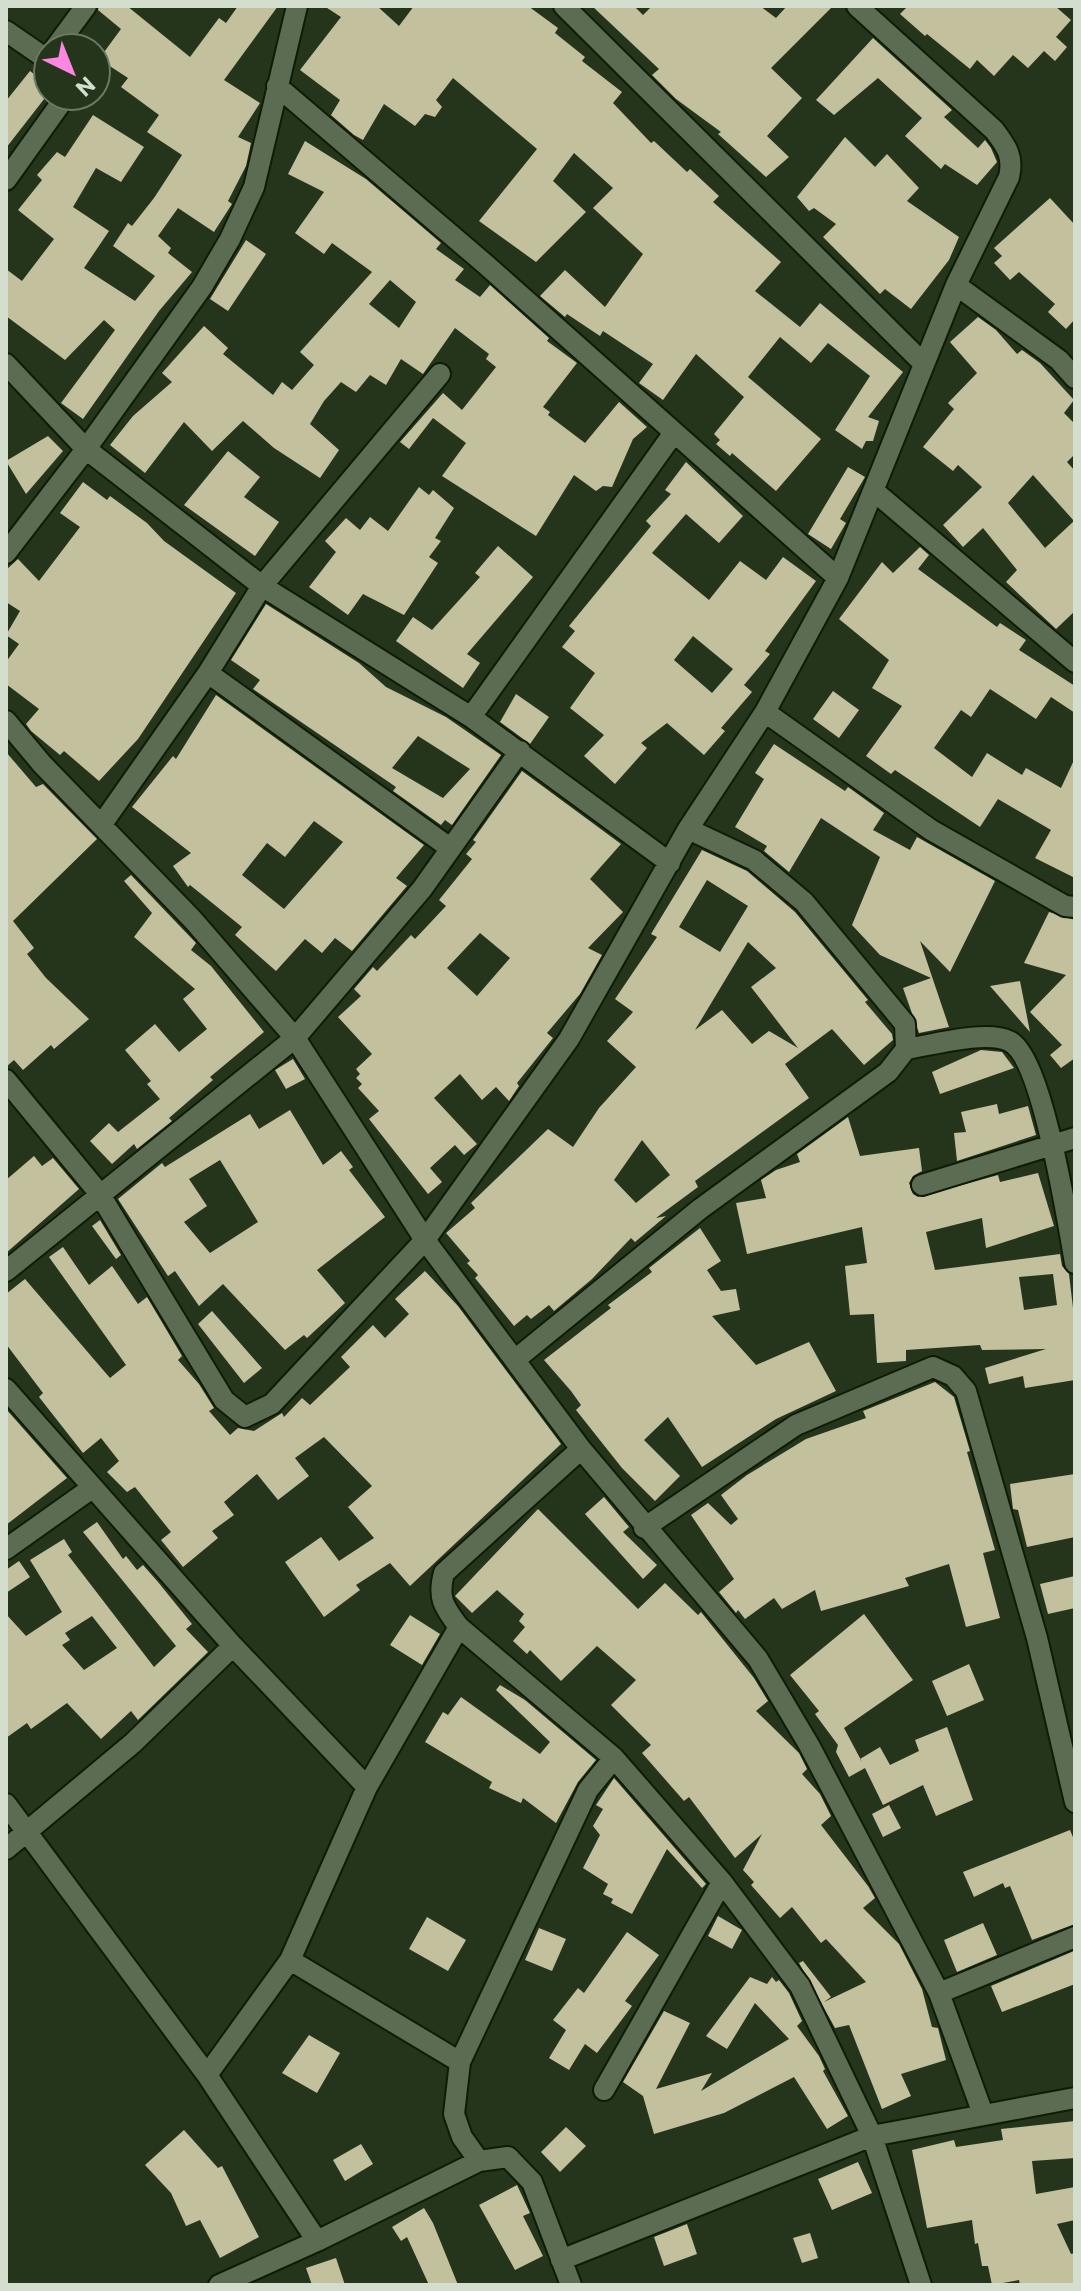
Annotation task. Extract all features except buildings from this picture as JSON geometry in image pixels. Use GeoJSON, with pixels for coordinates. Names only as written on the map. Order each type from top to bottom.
{"type":"FeatureCollection","features":[{"type":"Feature","properties":{"kind":"street"},"geometry":{"type":"LineString","coordinates":[[67,32],[86,6]]}},
{"type":"Feature","properties":{"kind":"street"},"geometry":{"type":"LineString","coordinates":[[6,553],[86,449],[202,287],[230,239],[254,187],[297,6]]}},
{"type":"Feature","properties":{"kind":"street"},"geometry":{"type":"LineString","coordinates":[[564,6],[923,363]]}},
{"type":"Feature","properties":{"kind":"street"},"geometry":{"type":"LineString","coordinates":[[6,1080],[99,1193],[224,1400],[245,1417],[272,1404],[425,1240],[569,1039],[688,829],[765,712],[838,578],[956,285],[1009,177],[1012,163],[1007,147],[994,130],[857,6]]}},
{"type":"Feature","properties":{"kind":"street"},"geometry":{"type":"LineString","coordinates":[[6,31],[32,48]]}},
{"type":"Feature","properties":{"kind":"street"},"geometry":{"type":"LineString","coordinates":[[277,86],[484,263],[838,578]]}},
{"type":"Feature","properties":{"kind":"street"},"geometry":{"type":"LineString","coordinates":[[6,180],[55,112]]}},
{"type":"Feature","properties":{"kind":"street"},"geometry":{"type":"LineString","coordinates":[[956,285],[1059,360],[1075,378]]}},
{"type":"Feature","properties":{"kind":"street"},"geometry":{"type":"LineString","coordinates":[[6,364],[86,449],[262,586],[471,717],[670,863]]}},
{"type":"Feature","properties":{"kind":"street"},"geometry":{"type":"LineString","coordinates":[[102,824],[208,673],[262,586],[440,374]]}},
{"type":"Feature","properties":{"kind":"street"},"geometry":{"type":"LineString","coordinates":[[471,717],[673,434]]}},
{"type":"Feature","properties":{"kind":"street"},"geometry":{"type":"LineString","coordinates":[[874,491],[1075,662]]}},
{"type":"Feature","properties":{"kind":"street"},"geometry":{"type":"LineString","coordinates":[[208,673],[450,848]]}},
{"type":"Feature","properties":{"kind":"street"},"geometry":{"type":"LineString","coordinates":[[765,712],[931,830],[1065,906],[1075,907]]}},
{"type":"Feature","properties":{"kind":"street"},"geometry":{"type":"LineString","coordinates":[[6,721],[42,764],[193,920],[295,1038],[425,1240],[581,1449],[644,1528],[758,1659],[809,1745],[939,1993],[983,2114]]}},
{"type":"Feature","properties":{"kind":"street"},"geometry":{"type":"LineString","coordinates":[[6,1271],[295,1038],[422,889],[520,751]]}},
{"type":"Feature","properties":{"kind":"street"},"geometry":{"type":"LineString","coordinates":[[516,1359],[700,1209],[888,1072],[906,1049],[905,1024],[804,902],[754,860],[688,829]]}},
{"type":"Feature","properties":{"kind":"street"},"geometry":{"type":"LineString","coordinates":[[906,1049],[995,1036],[1012,1041],[1025,1055],[1053,1145],[1075,1263]]}},
{"type":"Feature","properties":{"kind":"street"},"geometry":{"type":"LineString","coordinates":[[922,1185],[1075,1138]]}},
{"type":"Feature","properties":{"kind":"street"},"geometry":{"type":"LineString","coordinates":[[644,1528],[796,1425],[933,1367],[953,1376],[966,1391],[1037,1638],[1075,1802]]}},
{"type":"Feature","properties":{"kind":"street"},"geometry":{"type":"LineString","coordinates":[[6,1389],[233,1646],[367,1787]]}},
{"type":"Feature","properties":{"kind":"street"},"geometry":{"type":"LineString","coordinates":[[581,1449],[444,1573],[439,1591],[442,1604],[459,1627],[614,1758],[722,1882],[800,1986],[872,2136],[921,2285]]}},
{"type":"Feature","properties":{"kind":"street"},"geometry":{"type":"LineString","coordinates":[[6,1549],[92,1488]]}},
{"type":"Feature","properties":{"kind":"street"},"geometry":{"type":"LineString","coordinates":[[207,2075],[290,1960],[367,1787],[459,1627]]}},
{"type":"Feature","properties":{"kind":"street"},"geometry":{"type":"LineString","coordinates":[[6,1849],[133,1743],[233,1646]]}},
{"type":"Feature","properties":{"kind":"street"},"geometry":{"type":"LineString","coordinates":[[479,2161],[462,2137],[454,2114],[460,2062],[588,1790],[614,1758]]}},
{"type":"Feature","properties":{"kind":"street"},"geometry":{"type":"LineString","coordinates":[[6,1804],[207,2075],[317,2241]]}},
{"type":"Feature","properties":{"kind":"street"},"geometry":{"type":"LineString","coordinates":[[604,2090],[722,1882]]}},
{"type":"Feature","properties":{"kind":"street"},"geometry":{"type":"LineString","coordinates":[[939,1993],[1075,1937]]}},
{"type":"Feature","properties":{"kind":"street"},"geometry":{"type":"LineString","coordinates":[[290,1960],[460,2062]]}},
{"type":"Feature","properties":{"kind":"street"},"geometry":{"type":"LineString","coordinates":[[561,2260],[872,2136],[1075,2098]]}},
{"type":"Feature","properties":{"kind":"street"},"geometry":{"type":"LineString","coordinates":[[226,2284],[479,2161],[508,2157],[519,2164],[532,2182],[571,2285]]}}]}
